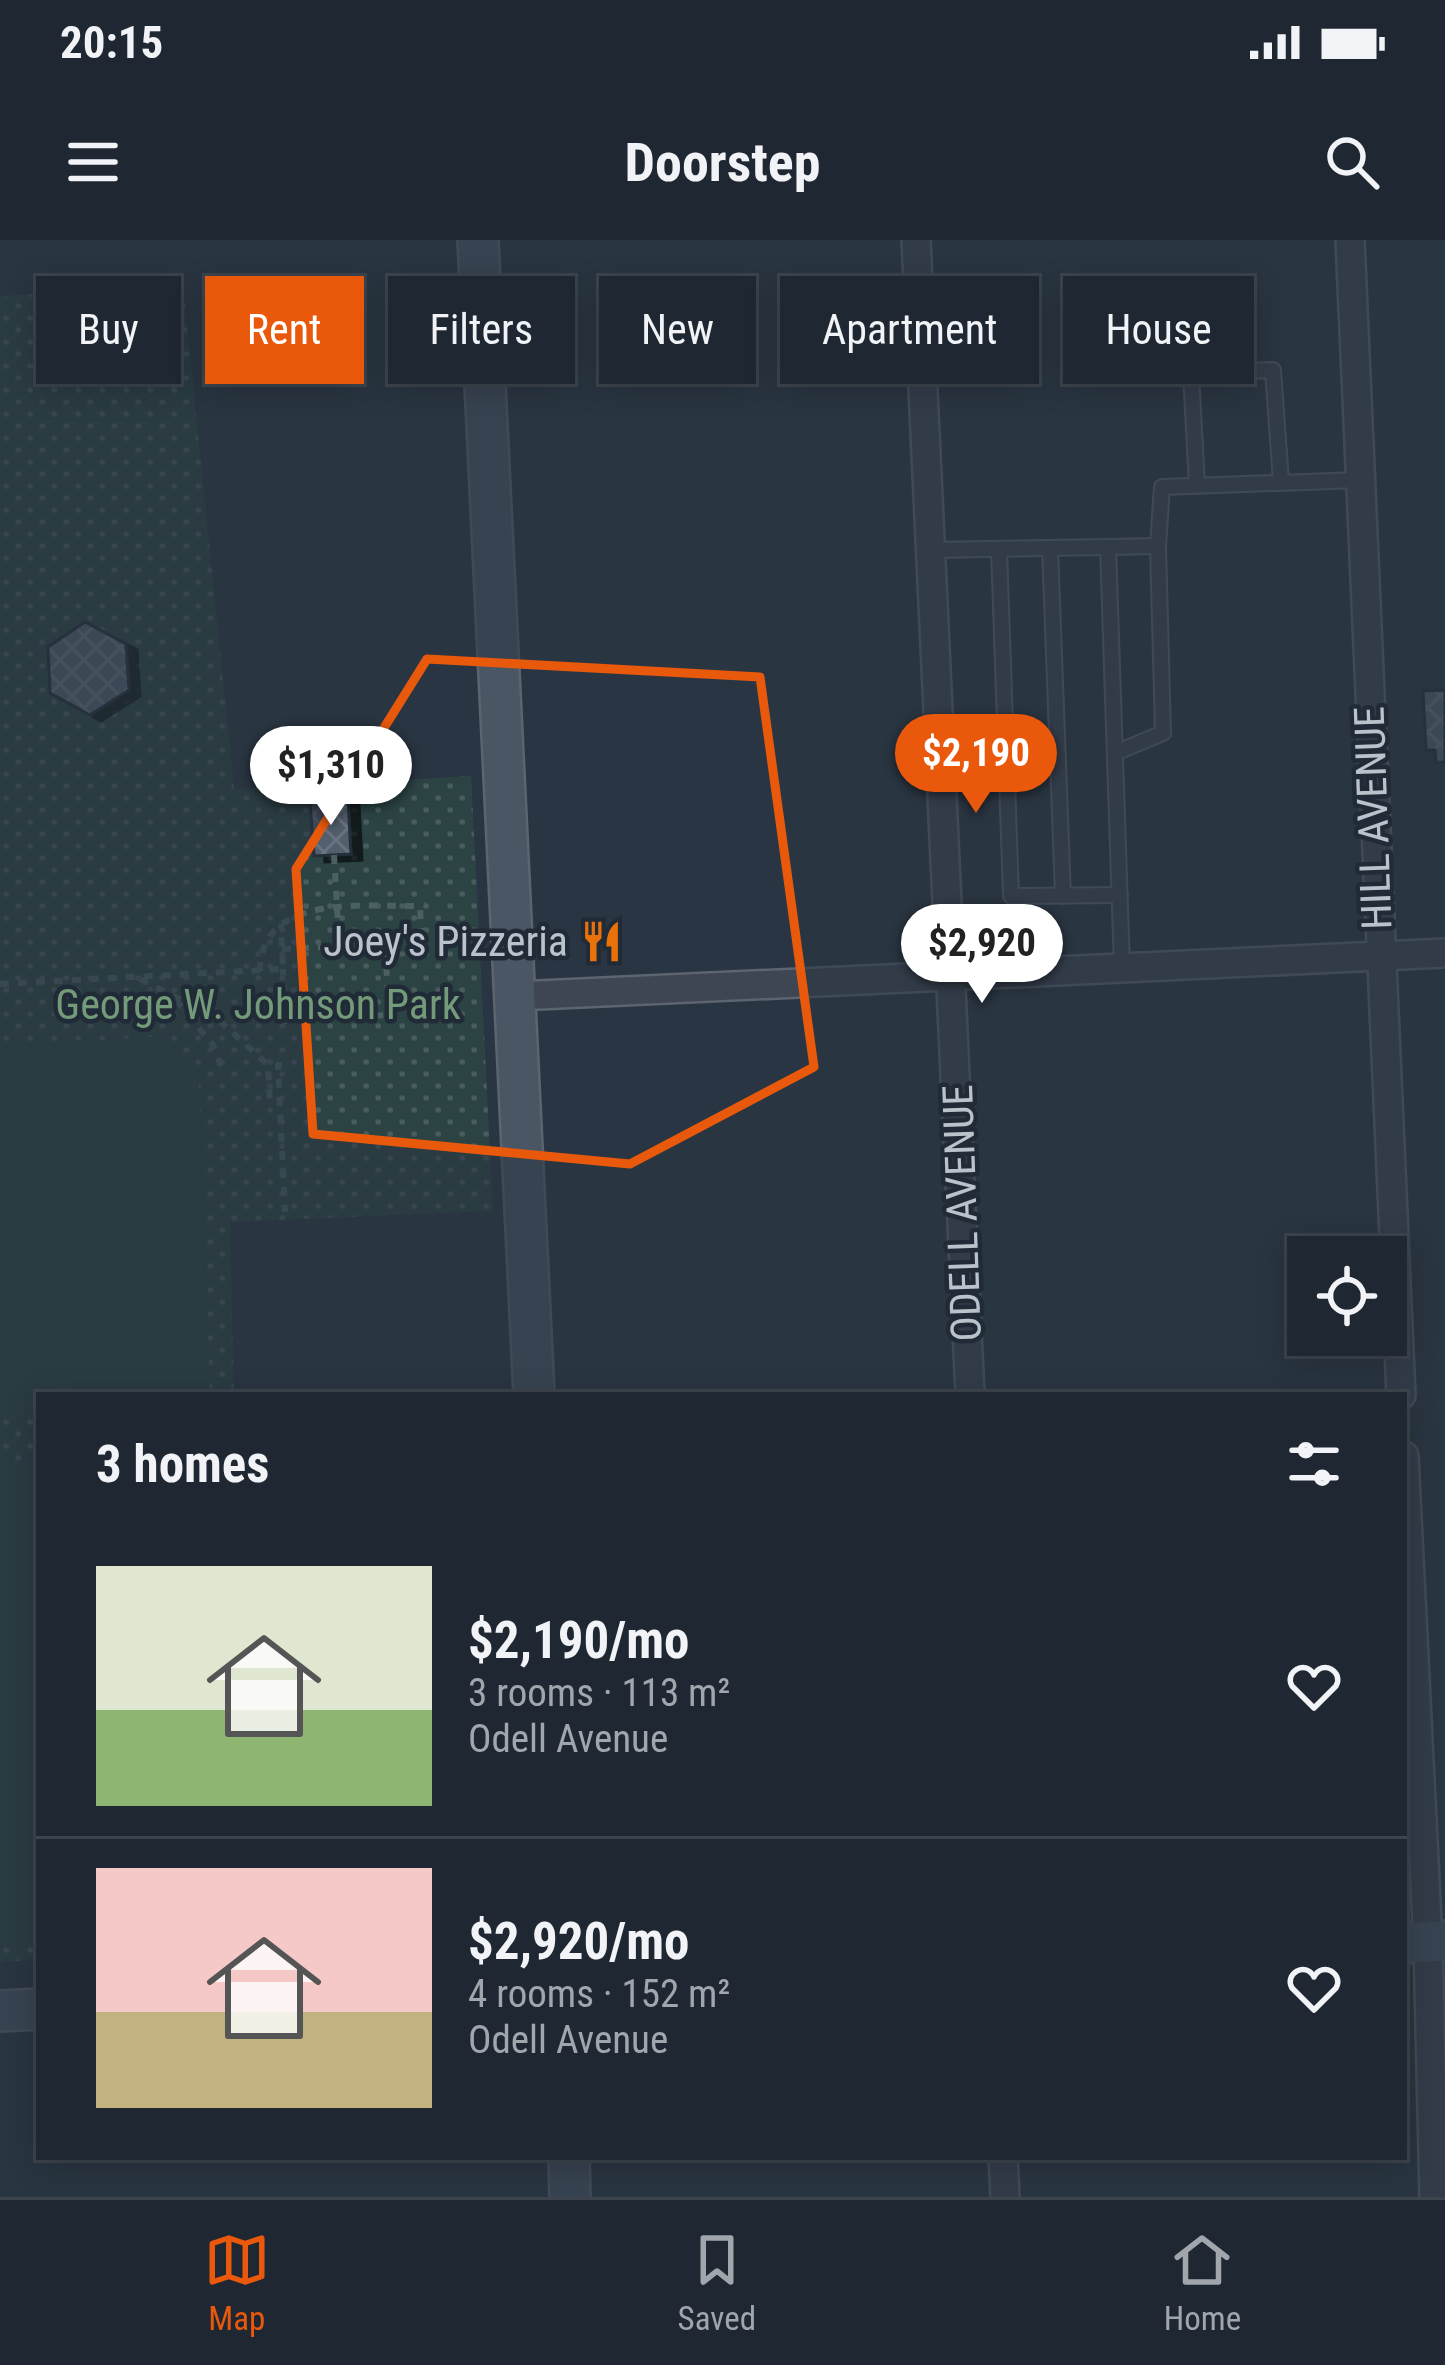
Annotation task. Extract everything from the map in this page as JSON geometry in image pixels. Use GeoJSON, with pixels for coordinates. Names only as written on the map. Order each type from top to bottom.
{"type":"FeatureCollection","features":[{"type":"Feature","properties":{"kind":"street"},"geometry":{"type":"LineString","coordinates":[[478,240],[534,1392]]}},
{"type":"Feature","properties":{"kind":"street","name":"ODELL AVENUE"},"geometry":{"type":"LineString","coordinates":[[916,240],[970,1392]]}},
{"type":"Feature","properties":{"kind":"street","name":"HILL AVENUE"},"geometry":{"type":"LineString","coordinates":[[1350,240],[1401,1392]]}},
{"type":"Feature","properties":{"kind":"street"},"geometry":{"type":"LineString","coordinates":[[517,996],[1445,953]]}},
{"type":"Feature","properties":{"kind":"street"},"geometry":{"type":"LineString","coordinates":[[1407,1522],[1426,1942],[1438,2087],[1434,2197]]}},
{"type":"Feature","properties":{"kind":"street"},"geometry":{"type":"LineString","coordinates":[[0,2011],[36,2008]]}},
{"type":"Feature","properties":{"kind":"street"},"geometry":{"type":"LineString","coordinates":[[568,2160],[570,2197]]}},
{"type":"Feature","properties":{"kind":"street"},"geometry":{"type":"LineString","coordinates":[[1004,2160],[1005,2197]]}},
{"type":"Feature","properties":{"kind":"lane"},"geometry":{"type":"LineString","coordinates":[[1197,485],[1191,374],[1273,370],[1281,482]]}},
{"type":"Feature","properties":{"kind":"lane"},"geometry":{"type":"LineString","coordinates":[[1115,753],[1163,733],[1158,546],[1162,487],[1360,480]]}},
{"type":"Feature","properties":{"kind":"lane"},"geometry":{"type":"LineString","coordinates":[[931,550],[1158,546]]}},
{"type":"Feature","properties":{"kind":"lane"},"geometry":{"type":"LineString","coordinates":[[1108,547],[1122,968]]}},
{"type":"Feature","properties":{"kind":"lane"},"geometry":{"type":"LineString","coordinates":[[999,548],[1011,896],[1120,896]]}},
{"type":"Feature","properties":{"kind":"lane"},"geometry":{"type":"LineString","coordinates":[[1050,548],[1063,896]]}},
{"type":"Feature","properties":{"kind":"path"},"geometry":{"type":"LineString","coordinates":[[334,855],[338,923]]}},
{"type":"Feature","properties":{"kind":"path"},"geometry":{"type":"LineString","coordinates":[[260,971],[264,944],[281,923],[302,913],[337,908],[423,906],[422,955]]}},
{"type":"Feature","properties":{"kind":"path"},"geometry":{"type":"LineString","coordinates":[[281,923],[285,1021],[389,1015],[385,944],[283,950]]}},
{"type":"Feature","properties":{"kind":"path"},"geometry":{"type":"LineString","coordinates":[[0,984],[283,969]]}},
{"type":"Feature","properties":{"kind":"path"},"geometry":{"type":"LineString","coordinates":[[137,977],[218,1019],[276,1065],[284,1212]]}},
{"type":"Feature","properties":{"kind":"path"},"geometry":{"type":"LineString","coordinates":[[174,997],[214,1045],[224,1073]]}},
{"type":"Feature","properties":{"kind":"path"},"geometry":{"type":"LineString","coordinates":[[270,1103],[277,1052]]}},
{"type":"Feature","properties":{"kind":"highlighted area"},"geometry":{"type":"Polygon","coordinates":[[[427,659],[760,677],[814,1067],[630,1164],[313,1134],[296,869],[427,659]]]}},
{"type":"Feature","properties":{"kind":"green space","name":"George W. Johnson Park"},"geometry":{"type":"Polygon","coordinates":[[[183,286],[234,789],[471,776],[493,1211],[230,1222],[234,1392],[36,1392],[36,1960],[0,1962],[0,296],[36,294],[36,384],[181,384],[183,286]]]}},
{"type":"Feature","properties":{"kind":"green space"},"geometry":{"type":"Polygon","coordinates":[[[167,1036],[198,1066],[210,1392],[36,1392],[36,1416],[0,1411],[0,1047],[167,1036]]]}},
{"type":"Feature","properties":{"kind":"green space"},"geometry":{"type":"Polygon","coordinates":[[[36,1458],[36,1945],[0,1946],[0,1464],[36,1458]]]}},
{"type":"Feature","properties":{"kind":"building"},"geometry":{"type":"Polygon","coordinates":[[[85,622],[126,644],[129,690],[90,715],[50,693],[48,647],[85,622]]]}},
{"type":"Feature","properties":{"kind":"building"},"geometry":{"type":"Polygon","coordinates":[[[1445,690],[1445,762],[1436,763],[1435,750],[1426,750],[1423,691],[1445,690]]]}},
{"type":"Feature","properties":{"kind":"building"},"geometry":{"type":"Polygon","coordinates":[[[348,799],[351,854],[314,856],[310,802],[348,799]]]}},
{"type":"Feature","properties":{"kind":"place","name":"Joey's Pizzeria"},"geometry":{"type":"Point","coordinates":[602,941]}}]}
